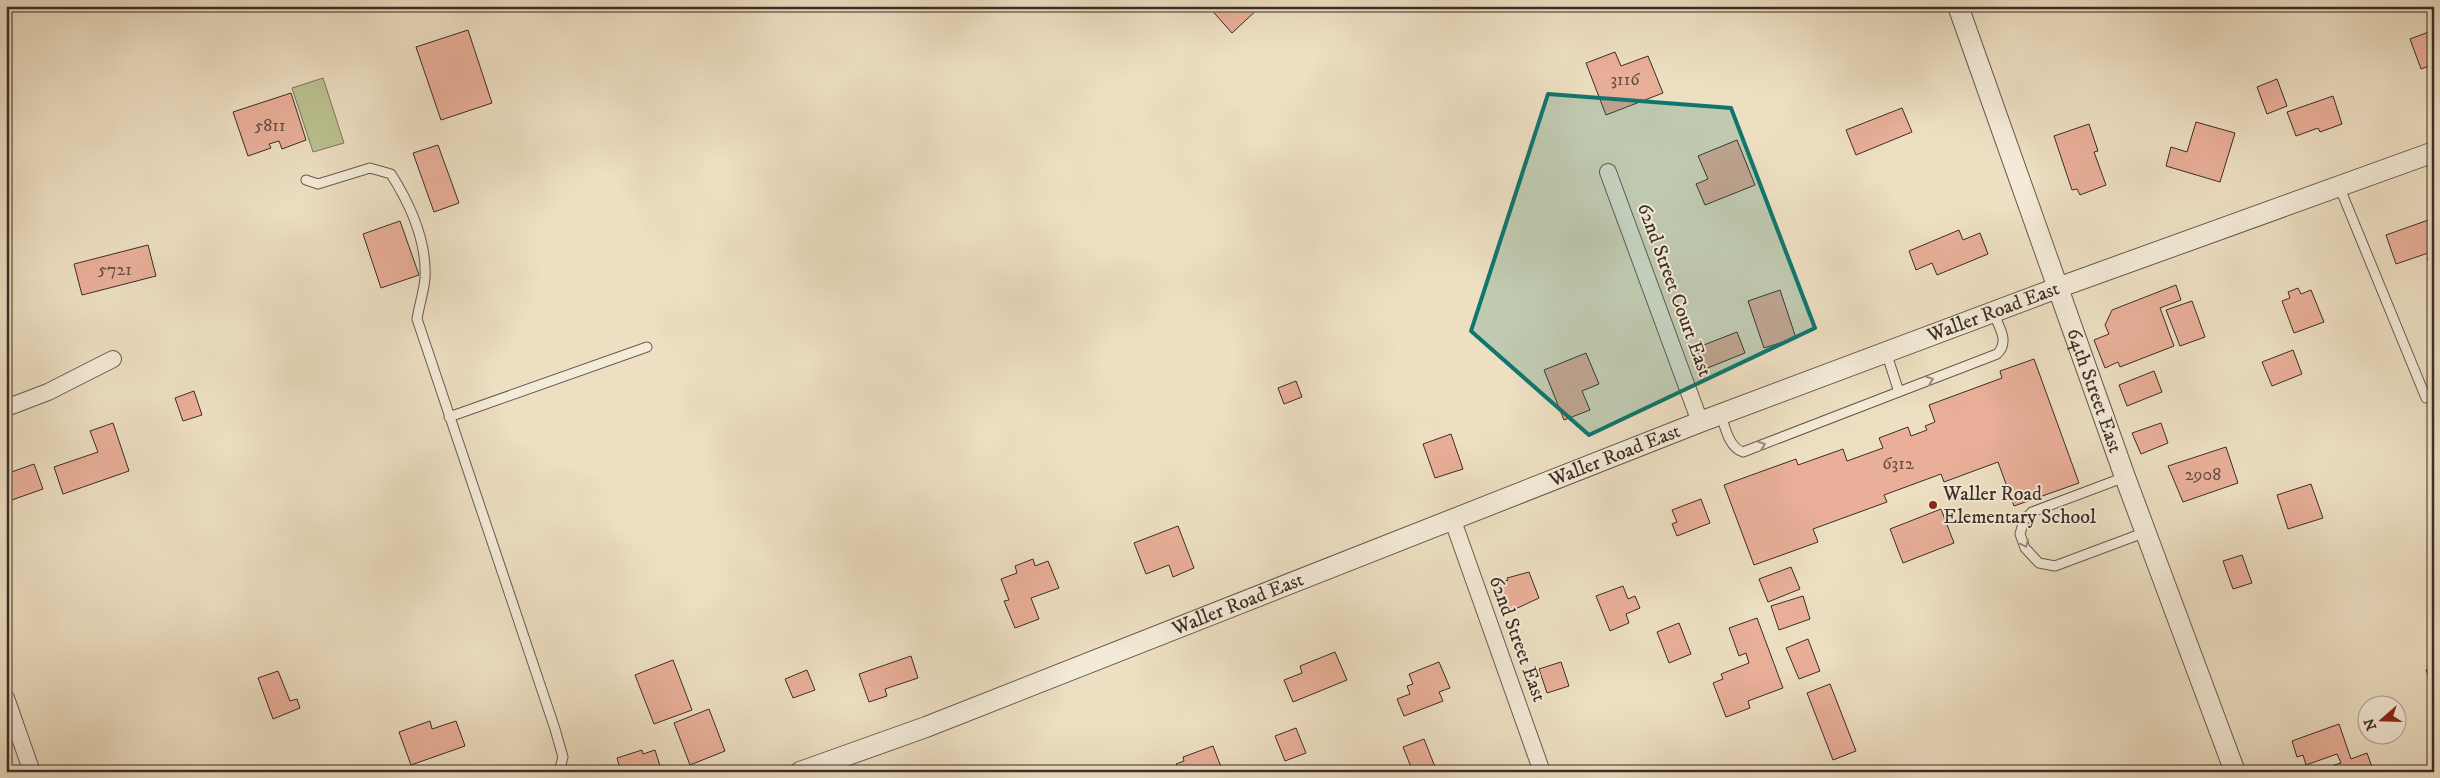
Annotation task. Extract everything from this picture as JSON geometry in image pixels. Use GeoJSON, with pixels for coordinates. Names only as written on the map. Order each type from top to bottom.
{"type":"FeatureCollection","features":[{"type":"Feature","properties":{"kind":"street","name":"64th Street East"},"geometry":{"type":"LineString","coordinates":[[1958,6],[2060,287],[2126,477],[2235,772]]}},
{"type":"Feature","properties":{"kind":"street","name":"Waller Road East"},"geometry":{"type":"LineString","coordinates":[[800,772],[935,723],[1453,521],[1700,422],[2060,287],[2434,152]]}},
{"type":"Feature","properties":{"kind":"street","name":"62nd Street Court East"},"geometry":{"type":"LineString","coordinates":[[1608,172],[1700,422]]}},
{"type":"Feature","properties":{"kind":"street"},"geometry":{"type":"LineString","coordinates":[[6,408],[48,392],[113,359]]}},
{"type":"Feature","properties":{"kind":"street","name":"62nd Street East"},"geometry":{"type":"LineString","coordinates":[[1453,521],[1542,772]]}},
{"type":"Feature","properties":{"kind":"street"},"geometry":{"type":"LineString","coordinates":[[6,698],[32,772]]}},
{"type":"Feature","properties":{"kind":"lane"},"geometry":{"type":"LineString","coordinates":[[306,180],[318,184],[370,168],[391,174],[407,199],[422,242],[425,278],[417,319],[555,729],[563,757],[559,772]]}},
{"type":"Feature","properties":{"kind":"lane"},"geometry":{"type":"LineString","coordinates":[[2339,186],[2426,398]]}},
{"type":"Feature","properties":{"kind":"lane"},"geometry":{"type":"LineString","coordinates":[[1721,415],[1732,444],[1737,450],[1742,452],[1997,354],[2004,348],[2004,341],[1993,312]]}},
{"type":"Feature","properties":{"kind":"lane"},"geometry":{"type":"LineString","coordinates":[[449,417],[647,347]]}},
{"type":"Feature","properties":{"kind":"lane"},"geometry":{"type":"LineString","coordinates":[[1886,352],[1899,392]]}},
{"type":"Feature","properties":{"kind":"lane"},"geometry":{"type":"LineString","coordinates":[[2126,477],[2032,512],[2024,520],[2020,534],[2025,548],[2039,563],[2055,566],[2146,532]]}},
{"type":"Feature","properties":{"kind":"lane"},"geometry":{"type":"LineString","coordinates":[[2429,772],[2434,770]]}},
{"type":"Feature","properties":{"kind":"highlighted area"},"geometry":{"type":"Polygon","coordinates":[[[1548,94],[1731,108],[1815,328],[1589,435],[1471,331],[1548,94]]]}},
{"type":"Feature","properties":{"kind":"green space"},"geometry":{"type":"Polygon","coordinates":[[[323,78],[344,143],[313,152],[292,88],[323,78]]]}},
{"type":"Feature","properties":{"kind":"building"},"geometry":{"type":"Polygon","coordinates":[[[1208,6],[1261,6],[1232,33],[1208,6]]]}},
{"type":"Feature","properties":{"kind":"building"},"geometry":{"type":"Polygon","coordinates":[[[468,30],[492,103],[441,120],[416,47],[468,30]]]}},
{"type":"Feature","properties":{"kind":"building"},"geometry":{"type":"Polygon","coordinates":[[[2434,30],[2434,64],[2421,69],[2410,39],[2434,30]]]}},
{"type":"Feature","properties":{"kind":"building"},"geometry":{"type":"Polygon","coordinates":[[[1615,52],[1621,66],[1648,56],[1663,93],[1606,115],[1586,63],[1615,52]]]}},
{"type":"Feature","properties":{"kind":"building"},"geometry":{"type":"Polygon","coordinates":[[[2277,79],[2287,106],[2267,114],[2257,87],[2277,79]]]}},
{"type":"Feature","properties":{"kind":"building"},"geometry":{"type":"Polygon","coordinates":[[[291,93],[306,140],[282,149],[279,141],[269,144],[271,148],[248,156],[233,112],[291,93]]]}},
{"type":"Feature","properties":{"kind":"building"},"geometry":{"type":"Polygon","coordinates":[[[2333,96],[2342,124],[2320,132],[2318,128],[2296,136],[2287,112],[2333,96]]]}},
{"type":"Feature","properties":{"kind":"building"},"geometry":{"type":"Polygon","coordinates":[[[1902,108],[1912,132],[1856,155],[1846,130],[1902,108]]]}},
{"type":"Feature","properties":{"kind":"building"},"geometry":{"type":"Polygon","coordinates":[[[2196,122],[2235,133],[2220,182],[2166,166],[2171,147],[2187,152],[2196,122]]]}},
{"type":"Feature","properties":{"kind":"building"},"geometry":{"type":"Polygon","coordinates":[[[2089,124],[2098,151],[2094,152],[2106,185],[2080,195],[2077,189],[2072,190],[2054,136],[2089,124]]]}},
{"type":"Feature","properties":{"kind":"building"},"geometry":{"type":"Polygon","coordinates":[[[1737,140],[1755,185],[1705,205],[1696,184],[1708,179],[1698,156],[1737,140]]]}},
{"type":"Feature","properties":{"kind":"building"},"geometry":{"type":"Polygon","coordinates":[[[438,145],[459,203],[434,212],[413,153],[438,145]]]}},
{"type":"Feature","properties":{"kind":"building"},"geometry":{"type":"Polygon","coordinates":[[[6,216],[12,233],[6,236],[6,216]]]}},
{"type":"Feature","properties":{"kind":"building"},"geometry":{"type":"Polygon","coordinates":[[[2434,218],[2434,251],[2396,264],[2386,235],[2434,218]]]}},
{"type":"Feature","properties":{"kind":"building"},"geometry":{"type":"Polygon","coordinates":[[[400,221],[419,275],[381,288],[363,234],[400,221]]]}},
{"type":"Feature","properties":{"kind":"building"},"geometry":{"type":"Polygon","coordinates":[[[1959,230],[1963,240],[1980,233],[1988,254],[1937,275],[1932,263],[1916,270],[1909,251],[1959,230]]]}},
{"type":"Feature","properties":{"kind":"building"},"geometry":{"type":"Polygon","coordinates":[[[148,245],[156,276],[82,295],[74,264],[148,245]]]}},
{"type":"Feature","properties":{"kind":"building"},"geometry":{"type":"Polygon","coordinates":[[[2434,256],[2434,278],[2427,258],[2434,256]]]}},
{"type":"Feature","properties":{"kind":"building"},"geometry":{"type":"Polygon","coordinates":[[[2176,285],[2181,300],[2160,308],[2174,346],[2120,367],[2118,362],[2105,368],[2094,340],[2109,334],[2105,325],[2112,310],[2176,285]]]}},
{"type":"Feature","properties":{"kind":"building"},"geometry":{"type":"Polygon","coordinates":[[[2298,288],[2301,294],[2311,290],[2324,322],[2294,333],[2282,301],[2290,298],[2288,292],[2298,288]]]}},
{"type":"Feature","properties":{"kind":"building"},"geometry":{"type":"Polygon","coordinates":[[[1780,290],[1796,338],[1764,348],[1748,301],[1780,290]]]}},
{"type":"Feature","properties":{"kind":"building"},"geometry":{"type":"Polygon","coordinates":[[[2192,301],[2205,337],[2180,346],[2166,310],[2192,301]]]}},
{"type":"Feature","properties":{"kind":"building"},"geometry":{"type":"Polygon","coordinates":[[[1737,332],[1745,353],[1705,369],[1696,348],[1737,332]]]}},
{"type":"Feature","properties":{"kind":"building"},"geometry":{"type":"Polygon","coordinates":[[[2293,350],[2302,374],[2272,386],[2262,362],[2293,350]]]}},
{"type":"Feature","properties":{"kind":"building"},"geometry":{"type":"Polygon","coordinates":[[[1586,353],[1599,384],[1582,391],[1590,410],[1564,420],[1544,370],[1586,353]]]}},
{"type":"Feature","properties":{"kind":"building"},"geometry":{"type":"Polygon","coordinates":[[[2034,359],[2079,483],[2014,506],[1998,462],[1944,482],[1941,474],[1884,495],[1887,502],[1813,529],[1818,542],[1754,565],[1724,485],[1796,459],[1798,465],[1843,449],[1847,461],[1883,448],[1879,438],[1908,427],[1911,436],[1927,430],[1925,426],[1935,422],[1929,405],[2002,378],[2000,371],[2034,359]]]}},
{"type":"Feature","properties":{"kind":"building"},"geometry":{"type":"Polygon","coordinates":[[[2154,371],[2162,392],[2127,406],[2119,385],[2154,371]]]}},
{"type":"Feature","properties":{"kind":"building"},"geometry":{"type":"Polygon","coordinates":[[[1296,381],[1302,397],[1284,404],[1278,388],[1296,381]]]}},
{"type":"Feature","properties":{"kind":"building"},"geometry":{"type":"Polygon","coordinates":[[[194,391],[202,415],[183,421],[175,398],[194,391]]]}},
{"type":"Feature","properties":{"kind":"building"},"geometry":{"type":"Polygon","coordinates":[[[113,423],[129,471],[63,494],[54,467],[98,452],[90,431],[113,423]]]}},
{"type":"Feature","properties":{"kind":"building"},"geometry":{"type":"Polygon","coordinates":[[[2161,423],[2168,443],[2141,454],[2132,433],[2161,423]]]}},
{"type":"Feature","properties":{"kind":"building"},"geometry":{"type":"Polygon","coordinates":[[[1451,434],[1463,469],[1435,478],[1423,444],[1451,434]]]}},
{"type":"Feature","properties":{"kind":"building"},"geometry":{"type":"Polygon","coordinates":[[[2226,447],[2238,483],[2183,502],[2168,466],[2226,447]]]}},
{"type":"Feature","properties":{"kind":"building"},"geometry":{"type":"Polygon","coordinates":[[[34,464],[43,489],[6,502],[6,474],[34,464]]]}},
{"type":"Feature","properties":{"kind":"building"},"geometry":{"type":"Polygon","coordinates":[[[2311,484],[2323,518],[2288,529],[2277,495],[2311,484]]]}},
{"type":"Feature","properties":{"kind":"building"},"geometry":{"type":"Polygon","coordinates":[[[1701,499],[1710,523],[1677,536],[1672,524],[1677,522],[1672,510],[1701,499]]]}},
{"type":"Feature","properties":{"kind":"building"},"geometry":{"type":"Polygon","coordinates":[[[1941,509],[1954,543],[1903,563],[1890,529],[1941,509]]]}},
{"type":"Feature","properties":{"kind":"building"},"geometry":{"type":"Polygon","coordinates":[[[1178,526],[1194,568],[1173,577],[1169,565],[1146,574],[1134,543],[1178,526]]]}},
{"type":"Feature","properties":{"kind":"building"},"geometry":{"type":"Polygon","coordinates":[[[2242,555],[2252,583],[2233,589],[2223,561],[2242,555]]]}},
{"type":"Feature","properties":{"kind":"building"},"geometry":{"type":"Polygon","coordinates":[[[1033,559],[1035,566],[1048,561],[1059,588],[1031,598],[1039,619],[1015,628],[1004,601],[1009,600],[1001,579],[1017,573],[1015,566],[1033,559]]]}},
{"type":"Feature","properties":{"kind":"building"},"geometry":{"type":"Polygon","coordinates":[[[1791,567],[1800,589],[1768,602],[1759,579],[1791,567]]]}},
{"type":"Feature","properties":{"kind":"building"},"geometry":{"type":"Polygon","coordinates":[[[1529,572],[1539,598],[1509,612],[1498,584],[1508,580],[1507,578],[1529,572]]]}},
{"type":"Feature","properties":{"kind":"building"},"geometry":{"type":"Polygon","coordinates":[[[1623,586],[1628,599],[1635,596],[1640,608],[1626,614],[1629,623],[1610,631],[1596,596],[1623,586]]]}},
{"type":"Feature","properties":{"kind":"building"},"geometry":{"type":"Polygon","coordinates":[[[1803,596],[1810,619],[1779,630],[1771,606],[1803,596]]]}},
{"type":"Feature","properties":{"kind":"building"},"geometry":{"type":"Polygon","coordinates":[[[1757,618],[1783,688],[1748,701],[1750,708],[1726,717],[1713,683],[1723,679],[1721,674],[1749,663],[1746,653],[1739,656],[1729,628],[1757,618]]]}},
{"type":"Feature","properties":{"kind":"building"},"geometry":{"type":"Polygon","coordinates":[[[1679,623],[1691,654],[1669,663],[1657,632],[1679,623]]]}},
{"type":"Feature","properties":{"kind":"building"},"geometry":{"type":"Polygon","coordinates":[[[1808,639],[1820,671],[1799,679],[1786,648],[1808,639]]]}},
{"type":"Feature","properties":{"kind":"building"},"geometry":{"type":"Polygon","coordinates":[[[1335,652],[1347,680],[1293,702],[1284,680],[1302,673],[1300,666],[1335,652]]]}},
{"type":"Feature","properties":{"kind":"building"},"geometry":{"type":"Polygon","coordinates":[[[911,656],[918,678],[885,689],[887,696],[869,702],[859,674],[911,656]]]}},
{"type":"Feature","properties":{"kind":"building"},"geometry":{"type":"Polygon","coordinates":[[[673,660],[692,710],[654,724],[635,675],[673,660]]]}},
{"type":"Feature","properties":{"kind":"building"},"geometry":{"type":"Polygon","coordinates":[[[1439,662],[1450,688],[1439,692],[1443,701],[1404,716],[1397,699],[1410,694],[1407,686],[1413,684],[1409,674],[1439,662]]]}},
{"type":"Feature","properties":{"kind":"building"},"geometry":{"type":"Polygon","coordinates":[[[1561,662],[1569,686],[1547,693],[1539,669],[1561,662]]]}},
{"type":"Feature","properties":{"kind":"building"},"geometry":{"type":"Polygon","coordinates":[[[2434,667],[2434,690],[2426,670],[2434,667]]]}},
{"type":"Feature","properties":{"kind":"building"},"geometry":{"type":"Polygon","coordinates":[[[807,670],[815,690],[793,698],[785,679],[807,670]]]}},
{"type":"Feature","properties":{"kind":"building"},"geometry":{"type":"Polygon","coordinates":[[[278,671],[290,701],[297,699],[300,708],[273,719],[258,678],[278,671]]]}},
{"type":"Feature","properties":{"kind":"building"},"geometry":{"type":"Polygon","coordinates":[[[1830,684],[1856,751],[1833,760],[1807,693],[1830,684]]]}},
{"type":"Feature","properties":{"kind":"building"},"geometry":{"type":"Polygon","coordinates":[[[709,709],[725,751],[690,765],[674,723],[709,709]]]}},
{"type":"Feature","properties":{"kind":"building"},"geometry":{"type":"Polygon","coordinates":[[[430,721],[432,729],[456,721],[465,746],[411,765],[399,732],[430,721]]]}},
{"type":"Feature","properties":{"kind":"building"},"geometry":{"type":"Polygon","coordinates":[[[2339,724],[2351,759],[2367,753],[2373,770],[2337,772],[2334,765],[2341,763],[2337,754],[2306,765],[2303,755],[2297,757],[2292,741],[2339,724]]]}},
{"type":"Feature","properties":{"kind":"building"},"geometry":{"type":"Polygon","coordinates":[[[1296,728],[1306,753],[1285,761],[1275,736],[1296,728]]]}},
{"type":"Feature","properties":{"kind":"building"},"geometry":{"type":"Polygon","coordinates":[[[1424,739],[1437,772],[1413,772],[1403,747],[1424,739]]]}},
{"type":"Feature","properties":{"kind":"building"},"geometry":{"type":"Polygon","coordinates":[[[1213,746],[1223,772],[1179,772],[1176,764],[1184,761],[1183,757],[1213,746]]]}},
{"type":"Feature","properties":{"kind":"building"},"geometry":{"type":"Polygon","coordinates":[[[642,750],[643,754],[655,750],[662,772],[621,772],[617,758],[642,750]]]}},
{"type":"Feature","properties":{"kind":"place","name":"Waller Road Elementary School"},"geometry":{"type":"Point","coordinates":[1933,505]}}]}
